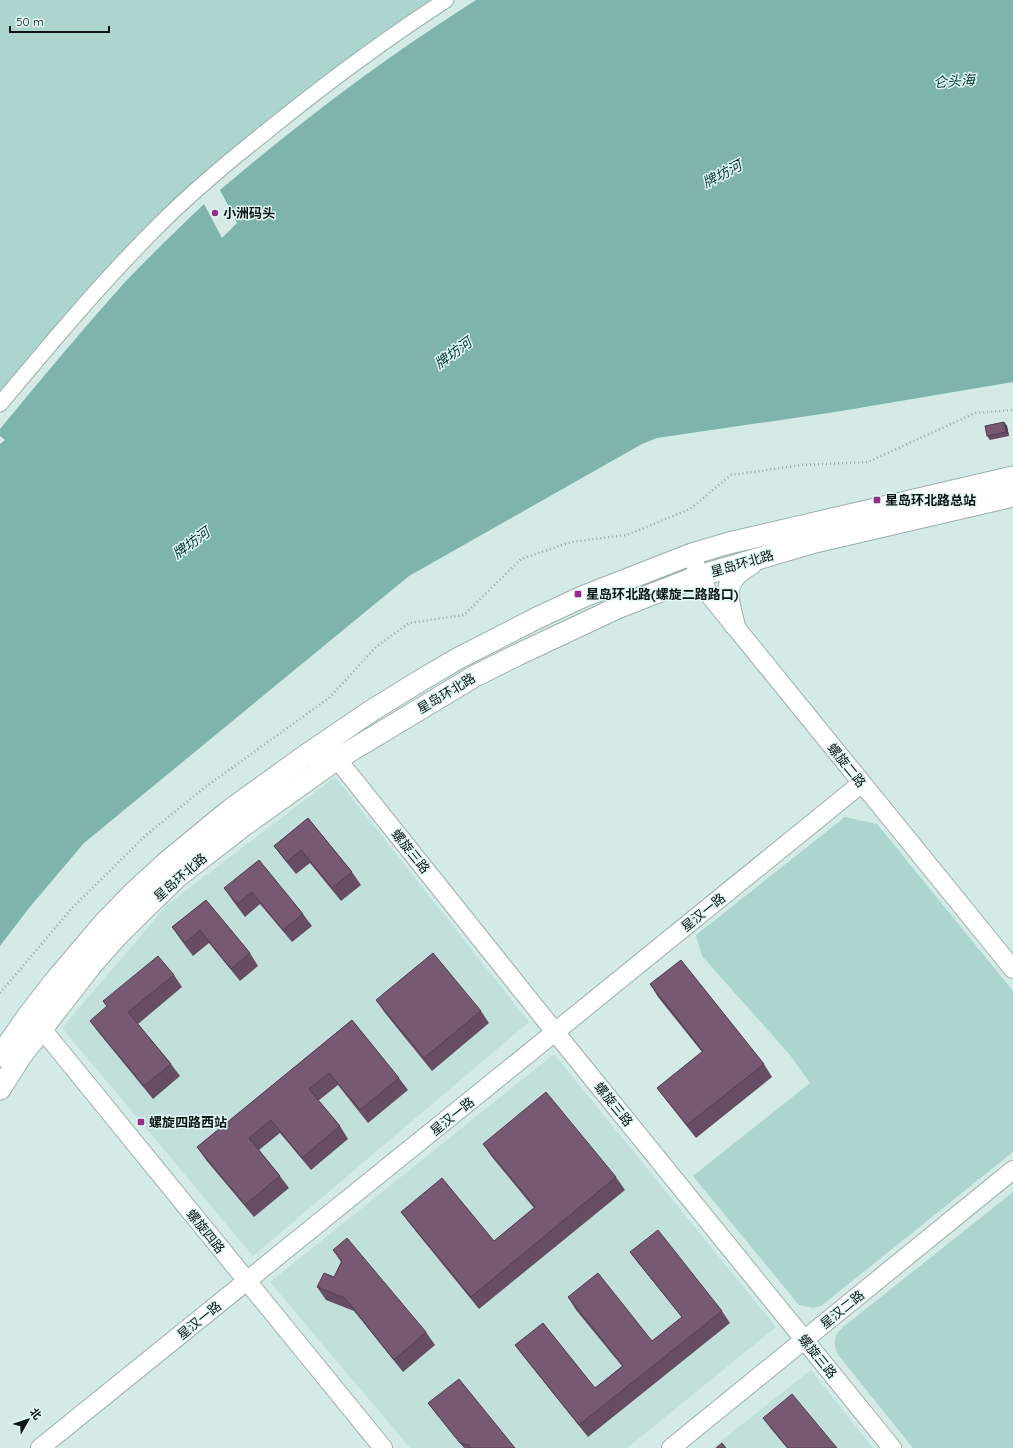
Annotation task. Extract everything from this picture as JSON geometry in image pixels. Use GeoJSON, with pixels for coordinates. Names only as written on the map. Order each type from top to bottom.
{"type":"FeatureCollection","features":[{"type":"Feature","properties":{"kind":"main road","name":"星岛环北路"},"geometry":{"type":"LineString","coordinates":[[0,1088],[21,1056],[34,1023],[54,982],[104,923],[133,893],[230,810],[302,758],[418,682],[463,656],[537,618],[582,597],[692,554],[729,543],[1013,477]]}},
{"type":"Feature","properties":{"kind":"main road","name":"星岛环北路"},"geometry":{"type":"LineString","coordinates":[[0,1056],[34,1023],[68,994],[118,935],[176,878],[243,826],[337,759],[468,680],[617,608],[699,576],[823,540],[1013,496]]}},
{"type":"Feature","properties":{"kind":"main road"},"geometry":{"type":"LineString","coordinates":[[734,624],[728,602],[730,585],[733,577],[740,570],[765,556]]}},
{"type":"Feature","properties":{"kind":"street"},"geometry":{"type":"LineString","coordinates":[[0,404],[116,269],[158,226],[200,187],[278,122],[346,69],[411,22],[446,0]]}},
{"type":"Feature","properties":{"kind":"street","name":"螺旋二路"},"geometry":{"type":"LineString","coordinates":[[692,554],[699,576],[711,597],[1013,969]]}},
{"type":"Feature","properties":{"kind":"street","name":"螺旋三路"},"geometry":{"type":"LineString","coordinates":[[337,759],[555,1032],[892,1448]]}},
{"type":"Feature","properties":{"kind":"street","name":"星汉一路"},"geometry":{"type":"LineString","coordinates":[[40,1448],[862,783]]}},
{"type":"Feature","properties":{"kind":"street","name":"螺旋四路"},"geometry":{"type":"LineString","coordinates":[[34,1023],[383,1448]]}},
{"type":"Feature","properties":{"kind":"street","name":"星汉二路"},"geometry":{"type":"LineString","coordinates":[[671,1448],[1013,1170]]}},
{"type":"Feature","properties":{"kind":"shaded area"},"geometry":{"type":"Polygon","coordinates":[[[0,0],[438,0],[248,140],[0,397],[0,0]]]}},
{"type":"Feature","properties":{"kind":"shaded area"},"geometry":{"type":"Polygon","coordinates":[[[335,777],[529,1022],[253,1256],[62,1028],[167,905],[335,777]]]}},
{"type":"Feature","properties":{"kind":"shaded area"},"geometry":{"type":"Polygon","coordinates":[[[845,817],[877,824],[1013,991],[1013,1152],[821,1306],[813,1308],[799,1305],[693,1176],[810,1083],[790,1055],[702,956],[696,935],[845,817]]]}},
{"type":"Feature","properties":{"kind":"shaded area"},"geometry":{"type":"Polygon","coordinates":[[[554,1054],[776,1327],[627,1448],[410,1448],[270,1282],[554,1054]]]}},
{"type":"Feature","properties":{"kind":"shaded area"},"geometry":{"type":"Polygon","coordinates":[[[1013,1192],[1013,1448],[913,1448],[839,1356],[835,1345],[837,1334],[842,1328],[1013,1192]]]}},
{"type":"Feature","properties":{"kind":"shaded area"},"geometry":{"type":"Polygon","coordinates":[[[811,1370],[873,1448],[712,1448],[811,1370]]]}},
{"type":"Feature","properties":{"kind":"water"},"geometry":{"type":"Polygon","coordinates":[[[476,0],[1013,0],[1013,382],[835,412],[657,438],[642,444],[409,576],[84,843],[29,908],[0,946],[0,444],[5,440],[0,436],[0,429],[62,354],[126,281],[204,204],[222,238],[237,223],[220,190],[345,90],[409,44],[476,0]]]}},
{"type":"Feature","properties":{"kind":"building"},"geometry":{"type":"Polygon","coordinates":[[[1004,422],[1006,432],[987,436],[985,426],[1004,422]]]}},
{"type":"Feature","properties":{"kind":"building"},"geometry":{"type":"Polygon","coordinates":[[[308,818],[352,872],[332,888],[301,850],[287,862],[274,846],[308,818]]]}},
{"type":"Feature","properties":{"kind":"building"},"geometry":{"type":"Polygon","coordinates":[[[259,860],[303,914],[283,930],[252,892],[237,904],[224,888],[259,860]]]}},
{"type":"Feature","properties":{"kind":"building"},"geometry":{"type":"Polygon","coordinates":[[[206,900],[250,953],[231,969],[200,930],[185,943],[172,927],[206,900]]]}},
{"type":"Feature","properties":{"kind":"building"},"geometry":{"type":"Polygon","coordinates":[[[433,953],[481,1011],[424,1058],[376,1000],[433,953]]]}},
{"type":"Feature","properties":{"kind":"building"},"geometry":{"type":"Polygon","coordinates":[[[158,956],[174,975],[128,1012],[171,1064],[144,1086],[90,1021],[107,1006],[103,1001],[158,956]]]}},
{"type":"Feature","properties":{"kind":"building"},"geometry":{"type":"Polygon","coordinates":[[[681,960],[764,1064],[687,1125],[657,1088],[703,1051],[650,984],[681,960]]]}},
{"type":"Feature","properties":{"kind":"building"},"geometry":{"type":"Polygon","coordinates":[[[352,1020],[399,1078],[360,1110],[329,1073],[309,1089],[340,1126],[302,1158],[271,1120],[249,1138],[280,1176],[245,1205],[197,1147],[352,1020]]]}},
{"type":"Feature","properties":{"kind":"building"},"geometry":{"type":"Polygon","coordinates":[[[546,1092],[616,1177],[471,1297],[401,1212],[442,1178],[494,1241],[535,1207],[483,1144],[546,1092]]]}},
{"type":"Feature","properties":{"kind":"building"},"geometry":{"type":"Polygon","coordinates":[[[658,1230],[722,1311],[579,1425],[515,1345],[543,1323],[595,1388],[623,1366],[568,1297],[598,1273],[652,1341],[682,1317],[630,1252],[658,1230]]]}},
{"type":"Feature","properties":{"kind":"building"},"geometry":{"type":"Polygon","coordinates":[[[347,1238],[426,1332],[394,1360],[345,1298],[317,1287],[324,1273],[334,1277],[342,1261],[333,1250],[347,1238]]]}},
{"type":"Feature","properties":{"kind":"building"},"geometry":{"type":"Polygon","coordinates":[[[459,1379],[515,1448],[471,1448],[469,1445],[460,1443],[428,1403],[459,1379]]]}},
{"type":"Feature","properties":{"kind":"building"},"geometry":{"type":"Polygon","coordinates":[[[792,1394],[837,1448],[788,1448],[763,1418],[792,1394]]]}},
{"type":"Feature","properties":{"kind":"building"},"geometry":{"type":"Polygon","coordinates":[[[722,1443],[726,1448],[716,1448],[722,1443]]]}},
{"type":"Feature","properties":{"kind":"place","name":"小洲码头"},"geometry":{"type":"Point","coordinates":[215,213]}},
{"type":"Feature","properties":{"kind":"place","name":"星岛环北路总站"},"geometry":{"type":"Point","coordinates":[877,500]}},
{"type":"Feature","properties":{"kind":"place","name":"星岛环北路(螺旋二路路口)"},"geometry":{"type":"Point","coordinates":[578,594]}},
{"type":"Feature","properties":{"kind":"place","name":"螺旋四路西站"},"geometry":{"type":"Point","coordinates":[141,1122]}},
{"type":"Feature","properties":{"kind":"water label","name":"仑头海"},"geometry":{"type":"Point","coordinates":[954,81]}},
{"type":"Feature","properties":{"kind":"water label","name":"牌坊河"},"geometry":{"type":"Point","coordinates":[722,174]}},
{"type":"Feature","properties":{"kind":"water label","name":"牌坊河"},"geometry":{"type":"Point","coordinates":[453,353]}},
{"type":"Feature","properties":{"kind":"water label","name":"牌坊河"},"geometry":{"type":"Point","coordinates":[191,543]}}]}
